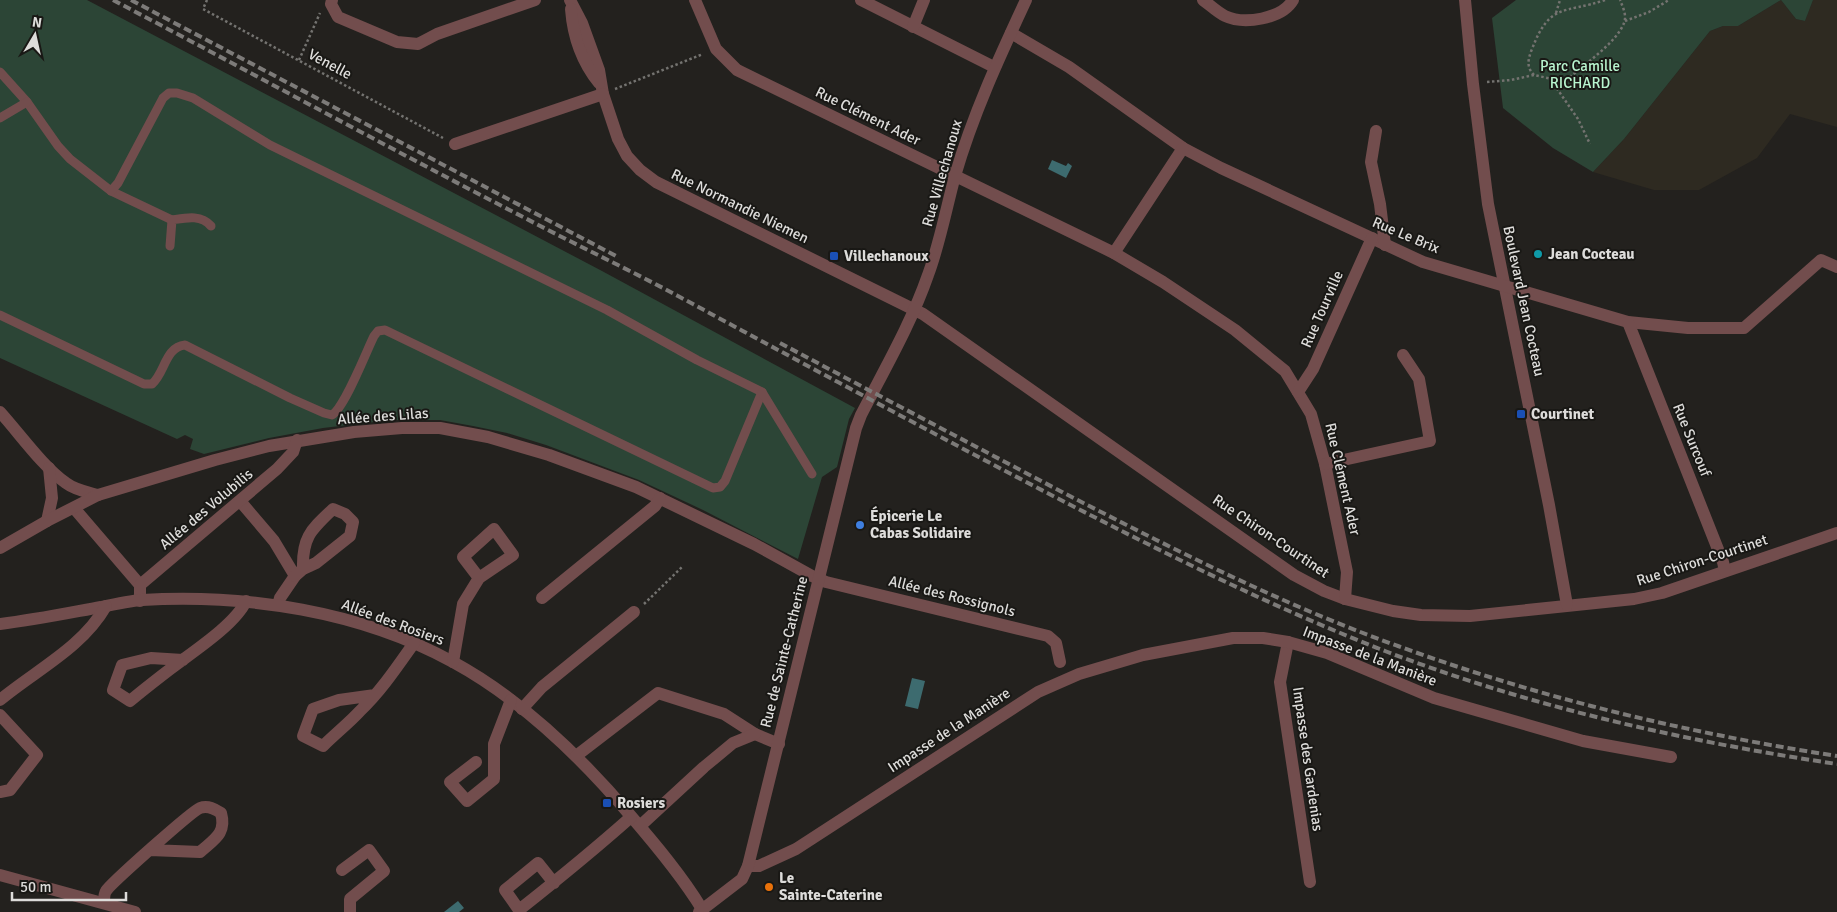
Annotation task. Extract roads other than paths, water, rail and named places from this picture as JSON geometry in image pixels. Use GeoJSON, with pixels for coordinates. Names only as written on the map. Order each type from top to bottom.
{"type":"FeatureCollection","features":[{"type":"Feature","properties":{"kind":"street"},"geometry":{"type":"LineString","coordinates":[[332,2],[338,17],[397,42],[418,44],[437,34],[534,0]]}},
{"type":"Feature","properties":{"kind":"street","name":"Rue Clément Ader"},"geometry":{"type":"LineString","coordinates":[[695,0],[716,49],[738,70],[1114,253],[1163,282],[1235,330],[1284,371],[1311,414],[1325,464],[1347,572],[1345,599]]}},
{"type":"Feature","properties":{"kind":"street"},"geometry":{"type":"LineString","coordinates":[[861,0],[994,67]]}},
{"type":"Feature","properties":{"kind":"street"},"geometry":{"type":"LineString","coordinates":[[913,27],[924,0]]}},
{"type":"Feature","properties":{"kind":"street","name":"Rue Villechanoux"},"geometry":{"type":"LineString","coordinates":[[877,382],[914,310],[938,247],[955,176],[977,109],[994,67],[1026,0]]}},
{"type":"Feature","properties":{"kind":"street"},"geometry":{"type":"LineString","coordinates":[[1203,0],[1226,16],[1249,21],[1271,16],[1290,5],[1293,0]]}},
{"type":"Feature","properties":{"kind":"street","name":"Boulevard Jean Cocteau"},"geometry":{"type":"LineString","coordinates":[[1465,0],[1488,204],[1533,422],[1567,605]]}},
{"type":"Feature","properties":{"kind":"street","name":"Rue Normandie Niemen"},"geometry":{"type":"LineString","coordinates":[[570,1],[582,23],[599,70],[602,89],[618,139],[628,156],[640,170],[656,182],[914,310]]}},
{"type":"Feature","properties":{"kind":"street","name":"Rue Le Brix"},"geometry":{"type":"LineString","coordinates":[[1011,33],[1069,68],[1183,148],[1221,168],[1423,262],[1628,322],[1688,328],[1744,328],[1821,260],[1837,267]]}},
{"type":"Feature","properties":{"kind":"street"},"geometry":{"type":"LineString","coordinates":[[455,144],[602,89]]}},
{"type":"Feature","properties":{"kind":"street"},"geometry":{"type":"LineString","coordinates":[[1376,131],[1370,162],[1380,204],[1385,244]]}},
{"type":"Feature","properties":{"kind":"street"},"geometry":{"type":"LineString","coordinates":[[1114,253],[1183,148]]}},
{"type":"Feature","properties":{"kind":"street","name":"Rue Tourville"},"geometry":{"type":"LineString","coordinates":[[1298,392],[1313,369],[1372,238]]}},
{"type":"Feature","properties":{"kind":"street","name":"Rue Chiron-Courtinet"},"geometry":{"type":"LineString","coordinates":[[914,310],[965,342],[1294,575],[1324,591],[1345,599],[1394,611],[1421,615],[1470,616],[1634,599],[1662,594],[1837,533]]}},
{"type":"Feature","properties":{"kind":"street","name":"Rue Surcouf"},"geometry":{"type":"LineString","coordinates":[[1628,322],[1725,571]]}},
{"type":"Feature","properties":{"kind":"street"},"geometry":{"type":"LineString","coordinates":[[1325,464],[1430,441],[1419,379],[1403,355]]}},
{"type":"Feature","properties":{"kind":"street","name":"Rue de Sainte-Catherine"},"geometry":{"type":"LineString","coordinates":[[701,911],[742,879],[748,866],[856,428],[877,382]]}},
{"type":"Feature","properties":{"kind":"street"},"geometry":{"type":"LineString","coordinates":[[0,412],[49,468],[65,483],[74,488],[98,495]]}},
{"type":"Feature","properties":{"kind":"street","name":"Allée des Lilas"},"geometry":{"type":"LineString","coordinates":[[0,548],[98,495],[215,460],[297,440],[383,429],[440,428],[488,437],[548,455],[636,487],[754,544],[819,579]]}},
{"type":"Feature","properties":{"kind":"street","name":"Allée des Volubilis"},"geometry":{"type":"LineString","coordinates":[[140,585],[277,469],[293,452],[297,440]]}},
{"type":"Feature","properties":{"kind":"street"},"geometry":{"type":"LineString","coordinates":[[47,521],[52,498],[49,468]]}},
{"type":"Feature","properties":{"kind":"street"},"geometry":{"type":"LineString","coordinates":[[542,598],[655,506],[660,498]]}},
{"type":"Feature","properties":{"kind":"street"},"geometry":{"type":"LineString","coordinates":[[240,501],[299,572]]}},
{"type":"Feature","properties":{"kind":"street"},"geometry":{"type":"LineString","coordinates":[[74,508],[140,585],[140,600]]}},
{"type":"Feature","properties":{"kind":"street"},"geometry":{"type":"LineString","coordinates":[[278,605],[280,598],[299,572],[316,563],[350,536],[353,522],[344,514],[333,509],[310,530],[302,552],[299,572]]}},
{"type":"Feature","properties":{"kind":"street"},"geometry":{"type":"LineString","coordinates":[[453,662],[463,604],[479,578]]}},
{"type":"Feature","properties":{"kind":"street","name":"Allée des Rossignols"},"geometry":{"type":"LineString","coordinates":[[819,579],[1048,636],[1056,643],[1060,662]]}},
{"type":"Feature","properties":{"kind":"street","name":"Allée des Rosiers"},"geometry":{"type":"LineString","coordinates":[[0,624],[140,600],[246,601],[278,605],[329,616],[414,643],[453,662],[511,700],[576,756],[606,786],[636,821],[701,911]]}},
{"type":"Feature","properties":{"kind":"street"},"geometry":{"type":"LineString","coordinates":[[183,660],[151,658],[122,665],[114,690],[130,701],[183,660],[217,633],[242,610],[246,601]]}},
{"type":"Feature","properties":{"kind":"street"},"geometry":{"type":"LineString","coordinates":[[0,700],[55,661],[98,620],[106,606]]}},
{"type":"Feature","properties":{"kind":"street"},"geometry":{"type":"LineString","coordinates":[[522,709],[542,687],[634,612]]}},
{"type":"Feature","properties":{"kind":"street","name":"Impasse de la Manière"},"geometry":{"type":"LineString","coordinates":[[748,866],[759,866],[796,849],[1038,692],[1058,682],[1143,655],[1233,638],[1263,638],[1288,642],[1327,653],[1434,698],[1583,741],[1671,757]]}},
{"type":"Feature","properties":{"kind":"street","name":"Impasse des Gardenias"},"geometry":{"type":"LineString","coordinates":[[1288,642],[1280,682],[1310,882]]}},
{"type":"Feature","properties":{"kind":"street"},"geometry":{"type":"LineString","coordinates":[[375,695],[340,700],[313,709],[303,736],[322,746],[360,712],[375,695],[414,643]]}},
{"type":"Feature","properties":{"kind":"street"},"geometry":{"type":"LineString","coordinates":[[576,756],[658,693],[724,714],[755,734],[779,744]]}},
{"type":"Feature","properties":{"kind":"street"},"geometry":{"type":"LineString","coordinates":[[476,762],[450,782],[467,801],[494,779],[494,744],[511,700]]}},
{"type":"Feature","properties":{"kind":"street"},"geometry":{"type":"LineString","coordinates":[[0,715],[37,755],[10,790],[0,792]]}},
{"type":"Feature","properties":{"kind":"street"},"geometry":{"type":"LineString","coordinates":[[554,882],[636,821],[734,743],[755,734]]}},
{"type":"Feature","properties":{"kind":"street"},"geometry":{"type":"LineString","coordinates":[[104,903],[106,891],[150,850],[192,812],[202,807],[214,808],[221,814],[224,823],[221,833],[200,852],[150,850]]}},
{"type":"Feature","properties":{"kind":"street"},"geometry":{"type":"LineString","coordinates":[[342,870],[369,850],[384,871],[350,899],[350,912]]}},
{"type":"Feature","properties":{"kind":"street"},"geometry":{"type":"LineString","coordinates":[[0,875],[135,912]]}},
{"type":"Feature","properties":{"kind":"lane"},"geometry":{"type":"LineString","coordinates":[[0,72],[27,102],[58,146],[70,159],[111,191],[172,220],[190,217],[206,221],[211,226]]}},
{"type":"Feature","properties":{"kind":"lane"},"geometry":{"type":"LineString","coordinates":[[111,191],[118,183],[163,98],[169,92],[193,98],[270,145],[607,310],[696,360],[762,392],[812,474]]}},
{"type":"Feature","properties":{"kind":"lane"},"geometry":{"type":"LineString","coordinates":[[0,118],[27,102]]}},
{"type":"Feature","properties":{"kind":"lane"},"geometry":{"type":"LineString","coordinates":[[170,246],[172,220]]}},
{"type":"Feature","properties":{"kind":"lane"},"geometry":{"type":"LineString","coordinates":[[0,315],[144,384],[152,384],[157,380],[172,350],[177,346],[185,345],[290,398],[332,415],[337,412],[344,400],[374,336],[378,331],[385,330],[713,488],[720,487],[725,481],[762,392]]}},
{"type":"Feature","properties":{"kind":"water"},"geometry":{"type":"Polygon","coordinates":[[[1052,160],[1066,166],[1068,163],[1072,166],[1066,178],[1048,169],[1052,160]]]}},
{"type":"Feature","properties":{"kind":"water"},"geometry":{"type":"Polygon","coordinates":[[[912,678],[925,681],[918,709],[905,706],[912,678]]]}},
{"type":"Feature","properties":{"kind":"water"},"geometry":{"type":"Polygon","coordinates":[[[458,901],[464,908],[459,912],[444,912],[458,901]]]}},
{"type":"Feature","properties":{"kind":"railway"},"geometry":{"type":"LineString","coordinates":[[113,0],[473,191],[659,286],[1057,498],[1260,598],[1385,651],[1496,689],[1608,720],[1665,733],[1722,745],[1837,764]]}},
{"type":"Feature","properties":{"kind":"railway"},"geometry":{"type":"LineString","coordinates":[[131,0],[616,256]]}},
{"type":"Feature","properties":{"kind":"railway"},"geometry":{"type":"LineString","coordinates":[[780,343],[1146,535],[1229,575],[1355,630],[1451,665],[1560,698],[1670,725],[1837,756]]}},
{"type":"Feature","properties":{"kind":"place","name":"Jean Cocteau"},"geometry":{"type":"Point","coordinates":[1538,254]}},
{"type":"Feature","properties":{"kind":"place","name":"Villechanoux"},"geometry":{"type":"Point","coordinates":[834,256]}},
{"type":"Feature","properties":{"kind":"place","name":"Courtinet"},"geometry":{"type":"Point","coordinates":[1521,414]}},
{"type":"Feature","properties":{"kind":"place","name":"Épicerie Le Cabas Solidaire"},"geometry":{"type":"Point","coordinates":[860,525]}},
{"type":"Feature","properties":{"kind":"place","name":"Rosiers"},"geometry":{"type":"Point","coordinates":[607,803]}},
{"type":"Feature","properties":{"kind":"place","name":"Le Sainte-Caterine"},"geometry":{"type":"Point","coordinates":[769,887]}},
{"type":"Feature","properties":{"kind":"park label","name":"Parc Camille RICHARD"},"geometry":{"type":"Point","coordinates":[1580,74]}}]}
